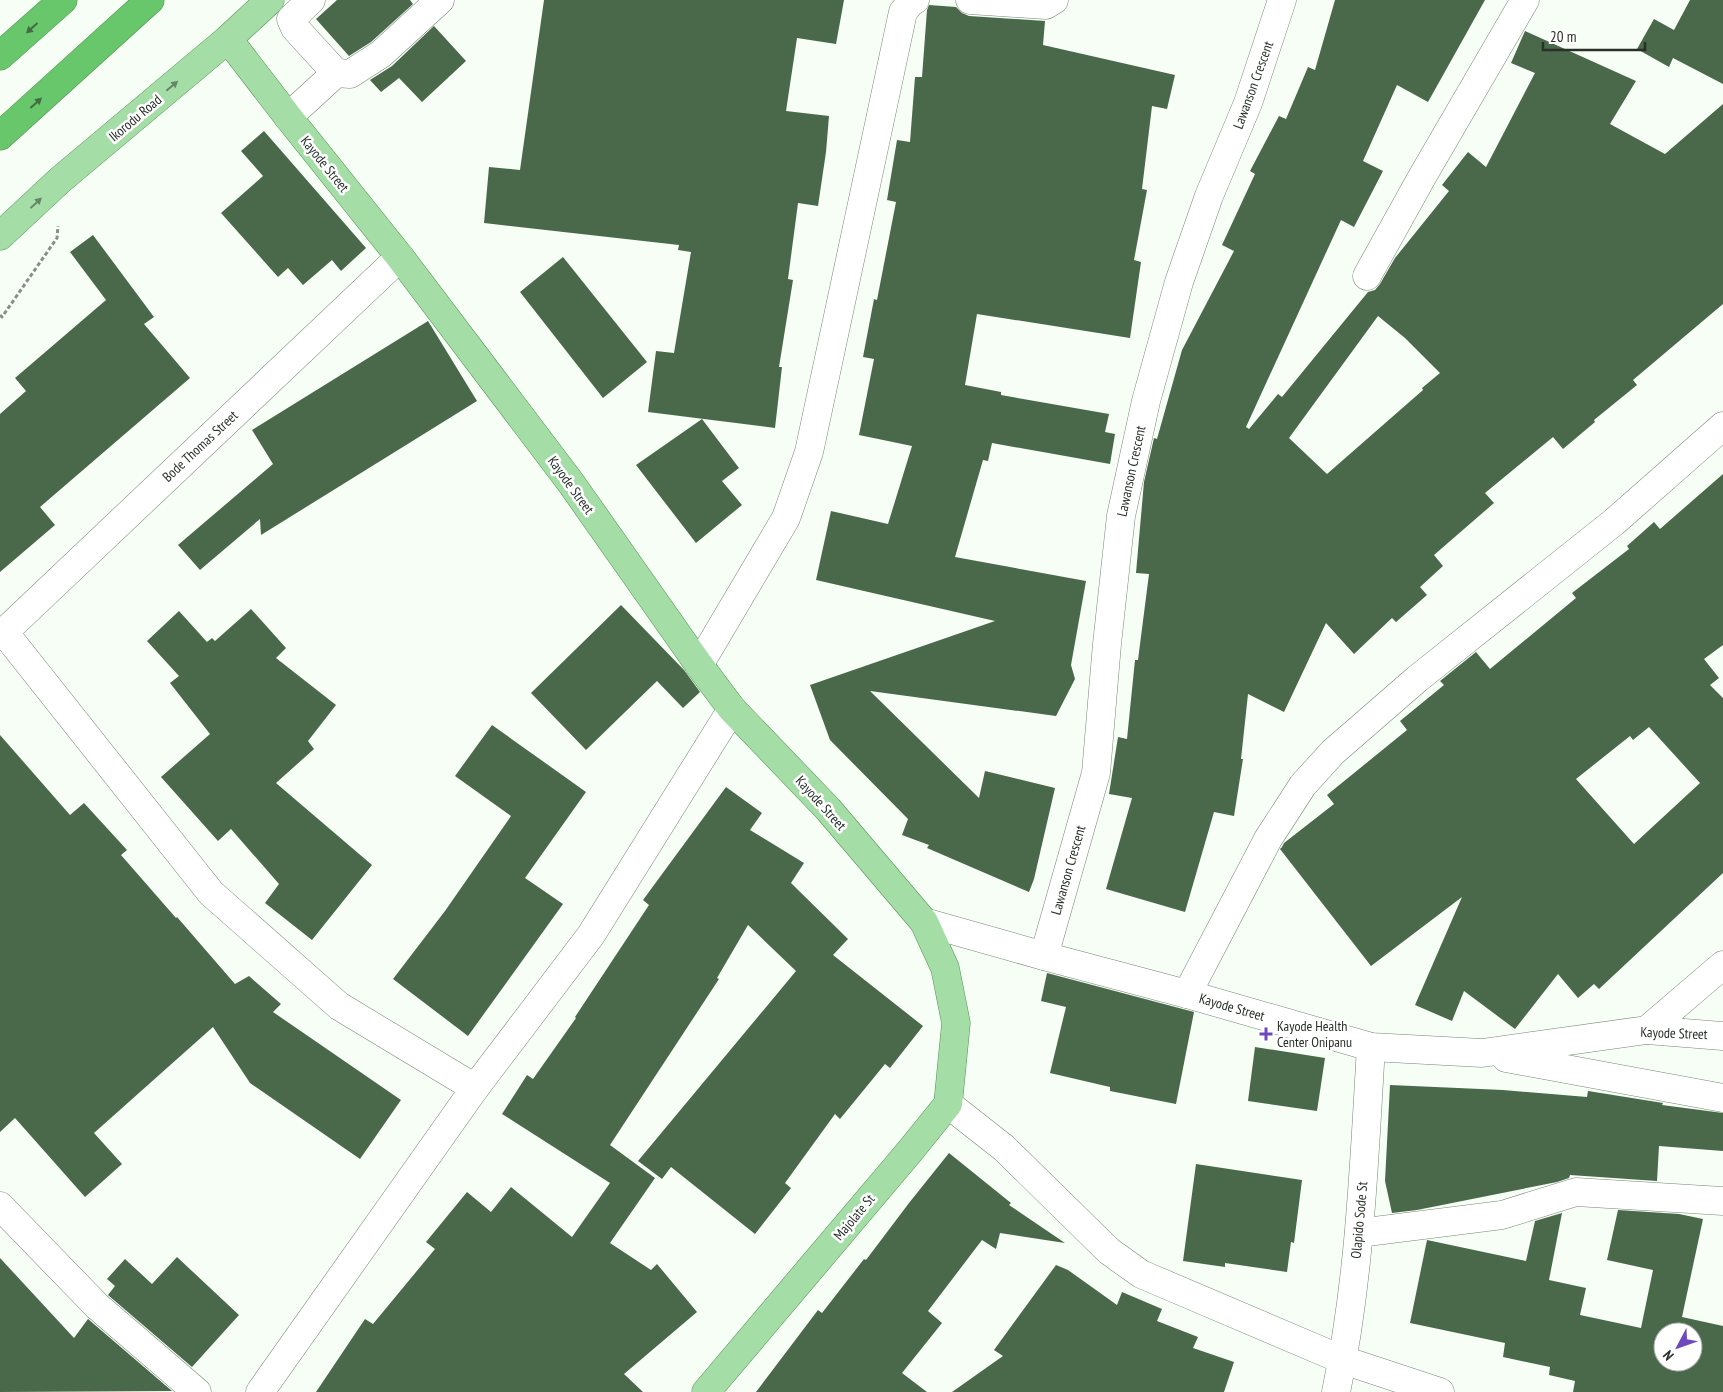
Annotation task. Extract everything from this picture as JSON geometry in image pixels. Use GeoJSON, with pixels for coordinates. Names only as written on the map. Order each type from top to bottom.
{"type":"FeatureCollection","features":[{"type":"Feature","properties":{"kind":"highway"},"geometry":{"type":"LineString","coordinates":[[0,56],[63,0]]}},
{"type":"Feature","properties":{"kind":"highway"},"geometry":{"type":"LineString","coordinates":[[0,136],[150,0]]}},
{"type":"Feature","properties":{"kind":"main road","name":"Ikorodu Road"},"geometry":{"type":"LineString","coordinates":[[0,236],[60,180],[228,39],[270,0]]}},
{"type":"Feature","properties":{"kind":"main road","name":"Kayode Street"},"geometry":{"type":"LineString","coordinates":[[228,39],[400,257],[571,483],[699,665],[732,708],[828,809],[924,922],[945,968],[956,1023],[948,1104]]}},
{"type":"Feature","properties":{"kind":"main road","name":"Majolate St"},"geometry":{"type":"LineString","coordinates":[[706,1392],[948,1104]]}},
{"type":"Feature","properties":{"kind":"street"},"geometry":{"type":"LineString","coordinates":[[311,0],[291,19],[294,28],[336,73],[350,74],[381,54],[440,0]]}},
{"type":"Feature","properties":{"kind":"street"},"geometry":{"type":"LineString","coordinates":[[699,665],[786,518],[809,452],[904,12],[911,2],[915,0]]}},
{"type":"Feature","properties":{"kind":"street"},"geometry":{"type":"LineString","coordinates":[[970,0],[1046,5],[1054,0]]}},
{"type":"Feature","properties":{"kind":"street","name":"Lawanson Crescent"},"geometry":{"type":"LineString","coordinates":[[1044,956],[1096,773],[1107,644],[1121,516],[1146,401],[1179,282],[1210,196],[1248,103],[1282,0]]}},
{"type":"Feature","properties":{"kind":"street"},"geometry":{"type":"LineString","coordinates":[[1367,276],[1525,0]]}},
{"type":"Feature","properties":{"kind":"street"},"geometry":{"type":"LineString","coordinates":[[288,117],[336,73]]}},
{"type":"Feature","properties":{"kind":"street","name":"Bode Thomas Street"},"geometry":{"type":"LineString","coordinates":[[2,634],[400,257]]}},
{"type":"Feature","properties":{"kind":"street"},"geometry":{"type":"LineString","coordinates":[[1187,994],[1268,839],[1303,785],[1334,752],[1417,679],[1614,522],[1723,426]]}},
{"type":"Feature","properties":{"kind":"street"},"geometry":{"type":"LineString","coordinates":[[2,634],[212,893],[339,1006],[476,1088]]}},
{"type":"Feature","properties":{"kind":"street"},"geometry":{"type":"LineString","coordinates":[[260,1392],[476,1088],[591,935],[732,708]]}},
{"type":"Feature","properties":{"kind":"street","name":"Kayode Street"},"geometry":{"type":"LineString","coordinates":[[924,922],[1371,1047],[1482,1053],[1647,1030],[1723,1036]]}},
{"type":"Feature","properties":{"kind":"street"},"geometry":{"type":"LineString","coordinates":[[1647,1030],[1723,964]]}},
{"type":"Feature","properties":{"kind":"street","name":"Olapido Sode St"},"geometry":{"type":"LineString","coordinates":[[1336,1392],[1343,1360],[1359,1233],[1371,1047]]}},
{"type":"Feature","properties":{"kind":"street"},"geometry":{"type":"LineString","coordinates":[[1482,1053],[1723,1098]]}},
{"type":"Feature","properties":{"kind":"street"},"geometry":{"type":"LineString","coordinates":[[948,1104],[1004,1148],[1109,1251],[1141,1274],[1343,1360],[1440,1392]]}},
{"type":"Feature","properties":{"kind":"street"},"geometry":{"type":"LineString","coordinates":[[1359,1233],[1502,1215],[1576,1192],[1723,1201]]}},
{"type":"Feature","properties":{"kind":"street"},"geometry":{"type":"LineString","coordinates":[[0,1206],[96,1306],[197,1392]]}},
{"type":"Feature","properties":{"kind":"path"},"geometry":{"type":"LineString","coordinates":[[1,316],[57,238]]}},
{"type":"Feature","properties":{"kind":"building"},"geometry":{"type":"Polygon","coordinates":[[[337,0],[410,0],[413,4],[371,42],[349,56],[316,19],[337,0]]]}},
{"type":"Feature","properties":{"kind":"building"},"geometry":{"type":"Polygon","coordinates":[[[544,0],[844,0],[836,44],[797,38],[786,111],[829,116],[818,206],[798,203],[788,279],[793,280],[779,367],[782,367],[775,428],[648,412],[656,351],[674,353],[691,252],[678,250],[679,245],[484,223],[489,167],[520,170],[544,0]]]}},
{"type":"Feature","properties":{"kind":"building"},"geometry":{"type":"Polygon","coordinates":[[[1335,0],[1485,0],[1428,102],[1397,85],[1363,161],[1383,171],[1354,227],[1341,220],[1246,427],[1249,429],[1278,394],[1282,397],[1368,292],[1375,290],[1380,284],[1395,258],[1449,191],[1442,185],[1468,152],[1486,167],[1535,73],[1511,63],[1525,31],[1636,81],[1610,124],[1665,154],[1723,104],[1723,304],[1633,380],[1637,385],[1594,420],[1595,422],[1563,449],[1553,437],[1485,493],[1494,503],[1434,555],[1443,566],[1420,587],[1427,595],[1396,622],[1392,618],[1354,654],[1326,623],[1284,712],[1248,694],[1241,759],[1243,759],[1234,816],[1214,812],[1185,912],[1106,889],[1132,798],[1109,794],[1118,737],[1127,739],[1135,660],[1138,660],[1149,574],[1136,573],[1144,482],[1154,438],[1157,439],[1182,350],[1234,251],[1222,245],[1255,174],[1250,171],[1279,116],[1286,119],[1308,67],[1315,70],[1335,0]],[[1378,316],[1289,438],[1327,474],[1440,373],[1405,338],[1378,316]]]}},
{"type":"Feature","properties":{"kind":"building"},"geometry":{"type":"Polygon","coordinates":[[[1690,0],[1723,0],[1723,84],[1673,58],[1669,67],[1637,49],[1654,19],[1674,30],[1690,0]]]}},
{"type":"Feature","properties":{"kind":"building"},"geometry":{"type":"Polygon","coordinates":[[[929,5],[956,7],[962,13],[969,16],[1045,21],[1043,45],[1175,75],[1167,109],[1152,106],[1142,189],[1147,190],[1134,260],[1141,262],[1130,338],[977,314],[965,385],[1001,392],[1001,395],[1109,414],[1105,432],[1115,434],[1110,464],[992,443],[988,461],[983,460],[955,557],[1086,581],[1071,665],[1075,679],[1056,716],[870,691],[979,798],[985,771],[1055,788],[1034,879],[1029,892],[927,848],[929,845],[902,835],[908,819],[830,740],[810,685],[995,621],[816,580],[831,511],[888,524],[912,446],[859,435],[874,359],[863,357],[874,299],[877,300],[896,202],[887,200],[897,140],[910,142],[915,77],[922,77],[927,10],[929,5]]]}},
{"type":"Feature","properties":{"kind":"building"},"geometry":{"type":"Polygon","coordinates":[[[434,26],[466,61],[422,102],[399,78],[381,92],[370,80],[392,66],[434,26]]]}},
{"type":"Feature","properties":{"kind":"building"},"geometry":{"type":"Polygon","coordinates":[[[264,131],[366,248],[341,271],[332,260],[303,285],[288,268],[278,277],[221,213],[263,176],[241,151],[264,131]]]}},
{"type":"Feature","properties":{"kind":"building"},"geometry":{"type":"Polygon","coordinates":[[[93,235],[154,317],[144,324],[190,378],[40,507],[55,525],[0,572],[0,414],[26,391],[15,378],[106,300],[70,252],[93,235]]]}},
{"type":"Feature","properties":{"kind":"building"},"geometry":{"type":"Polygon","coordinates":[[[563,257],[647,362],[603,398],[520,292],[563,257]]]}},
{"type":"Feature","properties":{"kind":"building"},"geometry":{"type":"Polygon","coordinates":[[[428,321],[477,401],[261,535],[260,519],[200,570],[178,545],[273,464],[252,430],[428,321]]]}},
{"type":"Feature","properties":{"kind":"building"},"geometry":{"type":"Polygon","coordinates":[[[702,419],[739,468],[722,481],[742,505],[696,543],[636,465],[702,419]]]}},
{"type":"Feature","properties":{"kind":"building"},"geometry":{"type":"Polygon","coordinates":[[[1723,474],[1723,645],[1704,659],[1719,678],[1710,685],[1723,698],[1723,873],[1599,989],[1594,984],[1578,998],[1558,974],[1515,1029],[1464,991],[1452,1021],[1415,1005],[1462,897],[1371,966],[1280,849],[1284,843],[1334,804],[1327,795],[1407,730],[1400,721],[1444,685],[1440,681],[1476,652],[1490,669],[1576,598],[1572,593],[1629,549],[1627,546],[1654,522],[1660,529],[1723,474]],[[1649,727],[1633,740],[1630,736],[1576,779],[1634,844],[1700,783],[1649,727]]]}},
{"type":"Feature","properties":{"kind":"building"},"geometry":{"type":"Polygon","coordinates":[[[621,605],[684,670],[700,692],[683,708],[657,681],[586,750],[531,693],[621,605]]]}},
{"type":"Feature","properties":{"kind":"building"},"geometry":{"type":"Polygon","coordinates":[[[251,609],[286,648],[276,658],[336,705],[308,741],[314,749],[276,783],[372,865],[312,940],[265,903],[279,884],[231,829],[218,841],[161,777],[210,734],[170,683],[179,676],[147,641],[179,611],[207,642],[212,638],[215,641],[251,609]]]}},
{"type":"Feature","properties":{"kind":"building"},"geometry":{"type":"Polygon","coordinates":[[[492,725],[586,792],[525,878],[563,904],[468,1036],[393,979],[445,911],[511,816],[455,776],[492,725]]]}},
{"type":"Feature","properties":{"kind":"building"},"geometry":{"type":"Polygon","coordinates":[[[0,735],[70,815],[84,803],[127,850],[121,855],[235,984],[249,976],[281,1004],[273,1012],[401,1100],[360,1159],[250,1083],[213,1027],[94,1133],[122,1164],[85,1197],[15,1118],[0,1132],[0,735]]]}},
{"type":"Feature","properties":{"kind":"building"},"geometry":{"type":"Polygon","coordinates":[[[726,787],[762,813],[750,830],[804,863],[791,883],[848,939],[833,955],[923,1026],[890,1068],[885,1064],[840,1119],[835,1114],[785,1183],[791,1188],[755,1234],[671,1167],[662,1179],[638,1161],[796,971],[748,925],[717,978],[719,979],[610,1145],[655,1178],[610,1243],[651,1270],[657,1264],[697,1312],[624,1374],[643,1392],[316,1392],[365,1319],[373,1324],[435,1249],[426,1242],[467,1192],[491,1212],[511,1187],[572,1237],[610,1183],[502,1114],[527,1075],[533,1079],[576,1018],[649,905],[643,900],[726,787]]]}},
{"type":"Feature","properties":{"kind":"building"},"geometry":{"type":"Polygon","coordinates":[[[1047,973],[1194,1012],[1176,1104],[1110,1091],[1110,1087],[1050,1073],[1066,1007],[1041,1001],[1047,973]]]}},
{"type":"Feature","properties":{"kind":"building"},"geometry":{"type":"Polygon","coordinates":[[[1255,1047],[1325,1058],[1317,1111],[1248,1101],[1255,1047]]]}},
{"type":"Feature","properties":{"kind":"building"},"geometry":{"type":"Polygon","coordinates":[[[1390,1085],[1503,1090],[1587,1097],[1588,1091],[1663,1103],[1662,1105],[1723,1113],[1723,1151],[1659,1146],[1657,1181],[1570,1175],[1569,1178],[1557,1182],[1417,1210],[1392,1213],[1385,1181],[1390,1085]]]}},
{"type":"Feature","properties":{"kind":"building"},"geometry":{"type":"Polygon","coordinates":[[[949,1153],[1011,1203],[1009,1205],[1065,1243],[1000,1233],[996,1249],[982,1240],[928,1311],[942,1323],[902,1373],[927,1392],[756,1392],[818,1310],[822,1313],[864,1259],[866,1260],[949,1153]]]}},
{"type":"Feature","properties":{"kind":"building"},"geometry":{"type":"Polygon","coordinates":[[[1196,1164],[1302,1180],[1294,1243],[1291,1242],[1287,1272],[1225,1263],[1225,1267],[1183,1261],[1196,1164]]]}},
{"type":"Feature","properties":{"kind":"building"},"geometry":{"type":"Polygon","coordinates":[[[1618,1210],[1679,1214],[1703,1219],[1682,1317],[1723,1326],[1723,1392],[1573,1392],[1575,1381],[1549,1375],[1550,1367],[1503,1357],[1505,1343],[1410,1323],[1427,1240],[1526,1261],[1535,1221],[1562,1213],[1549,1280],[1586,1288],[1580,1315],[1641,1328],[1653,1270],[1607,1260],[1618,1210]]]}},
{"type":"Feature","properties":{"kind":"building"},"geometry":{"type":"Polygon","coordinates":[[[177,1257],[239,1315],[192,1367],[108,1295],[115,1286],[107,1279],[125,1259],[152,1284],[177,1257]]]}},
{"type":"Feature","properties":{"kind":"building"},"geometry":{"type":"Polygon","coordinates":[[[0,1258],[74,1338],[88,1319],[172,1391],[0,1392],[0,1258]]]}},
{"type":"Feature","properties":{"kind":"building"},"geometry":{"type":"Polygon","coordinates":[[[1056,1265],[1068,1270],[1117,1305],[1122,1292],[1162,1309],[1157,1321],[1198,1337],[1193,1348],[1234,1362],[1224,1392],[952,1392],[1003,1356],[994,1350],[1056,1265]]]}},
{"type":"Feature","properties":{"kind":"place","name":"Kayode Health Center Onipanu"},"geometry":{"type":"Point","coordinates":[1266,1034]}}]}
